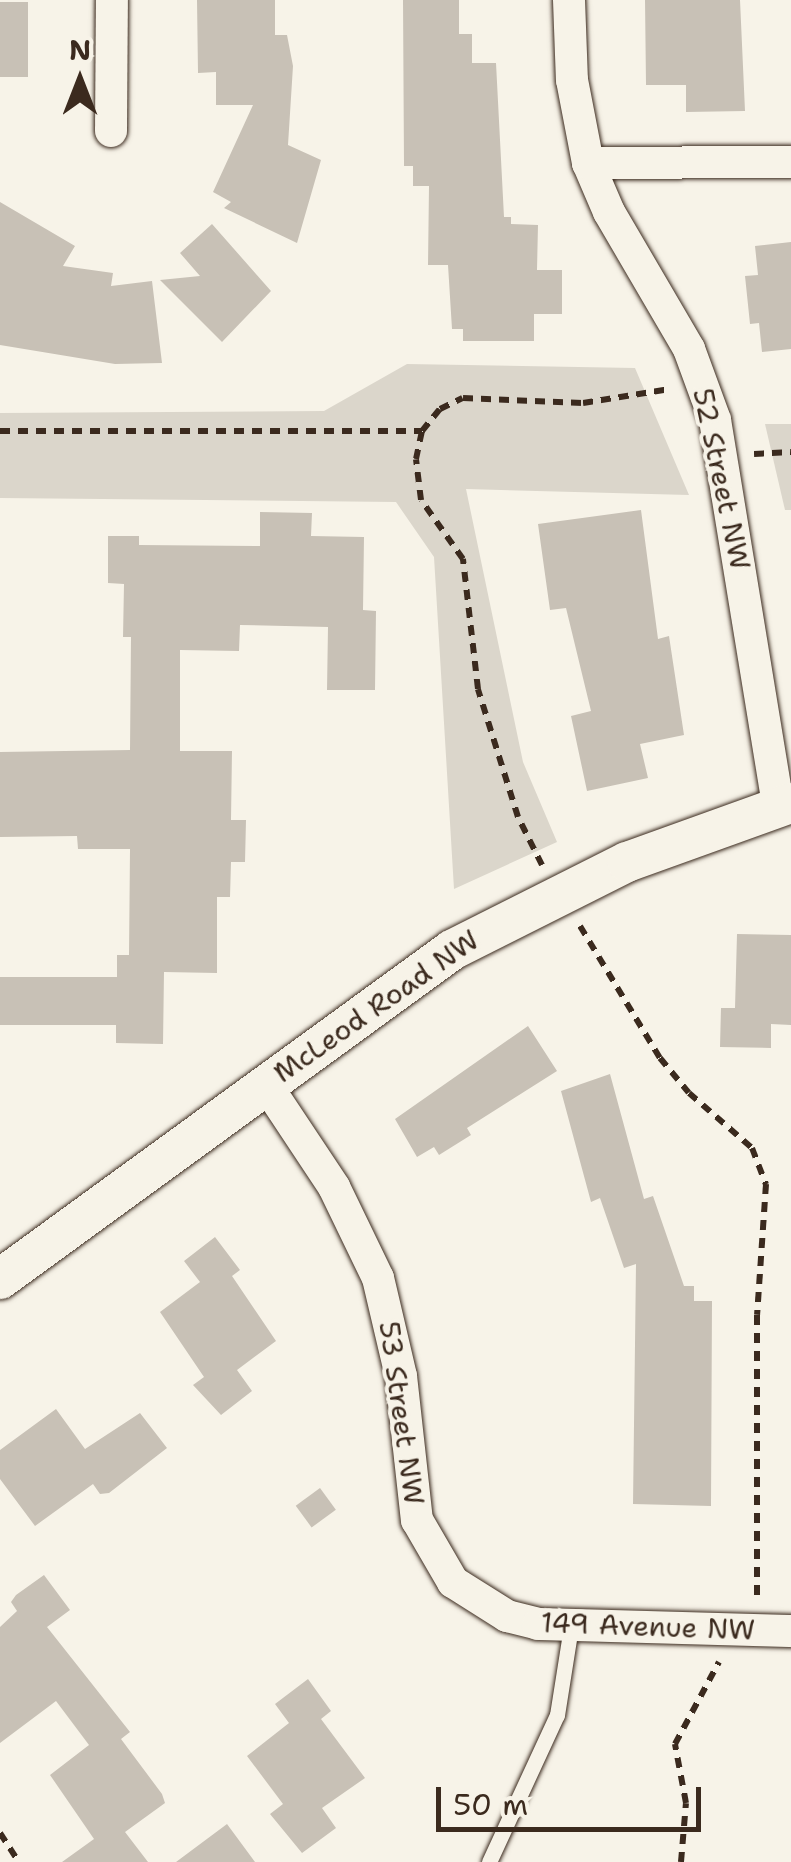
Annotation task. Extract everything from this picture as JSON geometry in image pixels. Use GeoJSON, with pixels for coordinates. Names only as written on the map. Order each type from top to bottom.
{"type":"FeatureCollection","features":[{"type":"Feature","properties":{"kind":"street"},"geometry":{"type":"LineString","coordinates":[[111,131],[112,0]]}},
{"type":"Feature","properties":{"kind":"street","name":"52 Street NW"},"geometry":{"type":"LineString","coordinates":[[569,0],[572,80],[588,163],[704,384],[723,458],[784,805]]}},
{"type":"Feature","properties":{"kind":"street"},"geometry":{"type":"LineString","coordinates":[[588,163],[791,162]]}},
{"type":"Feature","properties":{"kind":"street","name":"McLeod Road NW"},"geometry":{"type":"LineString","coordinates":[[0,1278],[452,950],[556,894],[784,805]]}},
{"type":"Feature","properties":{"kind":"street","name":"53 Street NW"},"geometry":{"type":"LineString","coordinates":[[265,1083],[334,1187],[378,1278],[401,1376],[412,1499],[426,1541],[454,1582],[506,1616]]}},
{"type":"Feature","properties":{"kind":"street","name":"149 Avenue NW"},"geometry":{"type":"LineString","coordinates":[[506,1616],[570,1627],[791,1631]]}},
{"type":"Feature","properties":{"kind":"lane"},"geometry":{"type":"LineString","coordinates":[[489,1862],[557,1715],[570,1627]]}},
{"type":"Feature","properties":{"kind":"path"},"geometry":{"type":"LineString","coordinates":[[681,1862],[686,1803],[675,1744],[716,1676],[725,1630],[757,1599],[757,1316],[766,1184],[752,1148],[688,1093],[660,1058],[595,945],[556,894],[518,817],[478,689],[463,559],[421,500],[416,459],[422,431],[440,409],[463,398],[582,403],[704,384]]}},
{"type":"Feature","properties":{"kind":"path"},"geometry":{"type":"LineString","coordinates":[[0,432],[422,431]]}},
{"type":"Feature","properties":{"kind":"path"},"geometry":{"type":"LineString","coordinates":[[0,1833],[18,1862]]}},
{"type":"Feature","properties":{"kind":"shaded area"},"geometry":{"type":"Polygon","coordinates":[[[407,364],[635,368],[689,495],[466,489],[523,762],[557,842],[454,889],[434,557],[396,502],[0,498],[0,413],[324,411],[407,364]]]}},
{"type":"Feature","properties":{"kind":"shaded area"},"geometry":{"type":"Polygon","coordinates":[[[765,424],[791,424],[791,510],[785,510],[765,424]]]}},
{"type":"Feature","properties":{"kind":"building"},"geometry":{"type":"Polygon","coordinates":[[[197,0],[275,0],[275,35],[287,35],[293,66],[288,145],[321,160],[297,243],[224,208],[231,202],[213,192],[253,105],[216,105],[216,72],[198,73],[197,0]]]}},
{"type":"Feature","properties":{"kind":"building"},"geometry":{"type":"Polygon","coordinates":[[[403,0],[459,0],[459,34],[472,34],[472,63],[496,63],[504,217],[511,217],[511,224],[538,225],[537,270],[562,270],[562,314],[534,314],[534,341],[463,341],[463,329],[452,329],[448,265],[428,265],[429,186],[413,186],[413,166],[404,166],[403,0]]]}},
{"type":"Feature","properties":{"kind":"building"},"geometry":{"type":"Polygon","coordinates":[[[645,0],[740,0],[745,111],[686,112],[686,85],[646,85],[645,0]]]}},
{"type":"Feature","properties":{"kind":"building"},"geometry":{"type":"Polygon","coordinates":[[[0,2],[28,2],[28,77],[0,77],[0,2]]]}},
{"type":"Feature","properties":{"kind":"building"},"geometry":{"type":"Polygon","coordinates":[[[0,202],[75,246],[63,266],[113,273],[111,286],[152,281],[162,363],[115,364],[0,345],[0,202]]]}},
{"type":"Feature","properties":{"kind":"building"},"geometry":{"type":"Polygon","coordinates":[[[212,224],[271,291],[222,342],[160,280],[200,276],[180,253],[212,224]]]}},
{"type":"Feature","properties":{"kind":"building"},"geometry":{"type":"Polygon","coordinates":[[[791,242],[791,349],[762,352],[759,323],[750,324],[745,276],[758,275],[755,246],[791,242]]]}},
{"type":"Feature","properties":{"kind":"building"},"geometry":{"type":"Polygon","coordinates":[[[641,510],[658,639],[669,636],[684,735],[640,744],[648,778],[587,791],[571,716],[591,711],[566,608],[550,610],[538,524],[641,510]]]}},
{"type":"Feature","properties":{"kind":"building"},"geometry":{"type":"Polygon","coordinates":[[[260,512],[312,513],[311,536],[364,537],[363,610],[376,611],[375,690],[327,690],[328,627],[240,625],[239,651],[180,650],[180,751],[232,751],[231,820],[246,820],[245,862],[231,862],[230,897],[217,897],[217,973],[164,972],[163,1044],[116,1043],[116,1025],[0,1025],[0,977],[117,977],[117,955],[129,955],[130,849],[78,849],[77,836],[0,837],[0,752],[130,750],[131,637],[123,637],[124,584],[108,583],[108,536],[139,536],[139,545],[260,546],[260,512]]]}},
{"type":"Feature","properties":{"kind":"building"},"geometry":{"type":"Polygon","coordinates":[[[737,934],[791,935],[791,1025],[771,1024],[771,1048],[720,1047],[721,1008],[735,1008],[737,934]]]}},
{"type":"Feature","properties":{"kind":"building"},"geometry":{"type":"Polygon","coordinates":[[[528,1026],[557,1071],[467,1128],[471,1135],[439,1155],[434,1147],[417,1157],[395,1119],[528,1026]]]}},
{"type":"Feature","properties":{"kind":"building"},"geometry":{"type":"Polygon","coordinates":[[[610,1074],[644,1199],[653,1196],[684,1286],[694,1286],[694,1301],[712,1301],[711,1506],[633,1504],[636,1264],[624,1268],[600,1198],[591,1202],[561,1091],[610,1074]]]}},
{"type":"Feature","properties":{"kind":"building"},"geometry":{"type":"Polygon","coordinates":[[[215,1237],[240,1270],[232,1276],[276,1341],[237,1370],[252,1391],[221,1415],[193,1385],[204,1377],[160,1312],[200,1282],[184,1261],[215,1237]]]}},
{"type":"Feature","properties":{"kind":"building"},"geometry":{"type":"Polygon","coordinates":[[[56,1409],[85,1449],[140,1413],[167,1448],[109,1493],[100,1494],[93,1484],[35,1526],[0,1479],[0,1450],[56,1409]]]}},
{"type":"Feature","properties":{"kind":"building"},"geometry":{"type":"Polygon","coordinates":[[[320,1488],[336,1510],[312,1527],[296,1506],[320,1488]]]}},
{"type":"Feature","properties":{"kind":"building"},"geometry":{"type":"Polygon","coordinates":[[[44,1575],[70,1610],[47,1627],[130,1732],[121,1739],[162,1794],[165,1803],[125,1832],[148,1862],[62,1862],[94,1839],[50,1775],[89,1745],[56,1701],[0,1743],[0,1627],[17,1611],[11,1602],[16,1595],[44,1575]]]}},
{"type":"Feature","properties":{"kind":"building"},"geometry":{"type":"Polygon","coordinates":[[[308,1679],[331,1711],[321,1719],[365,1778],[322,1808],[336,1828],[302,1853],[270,1814],[283,1804],[247,1756],[289,1723],[275,1704],[308,1679]]]}},
{"type":"Feature","properties":{"kind":"building"},"geometry":{"type":"Polygon","coordinates":[[[227,1824],[255,1862],[176,1862],[223,1827],[227,1824]]]}}]}
